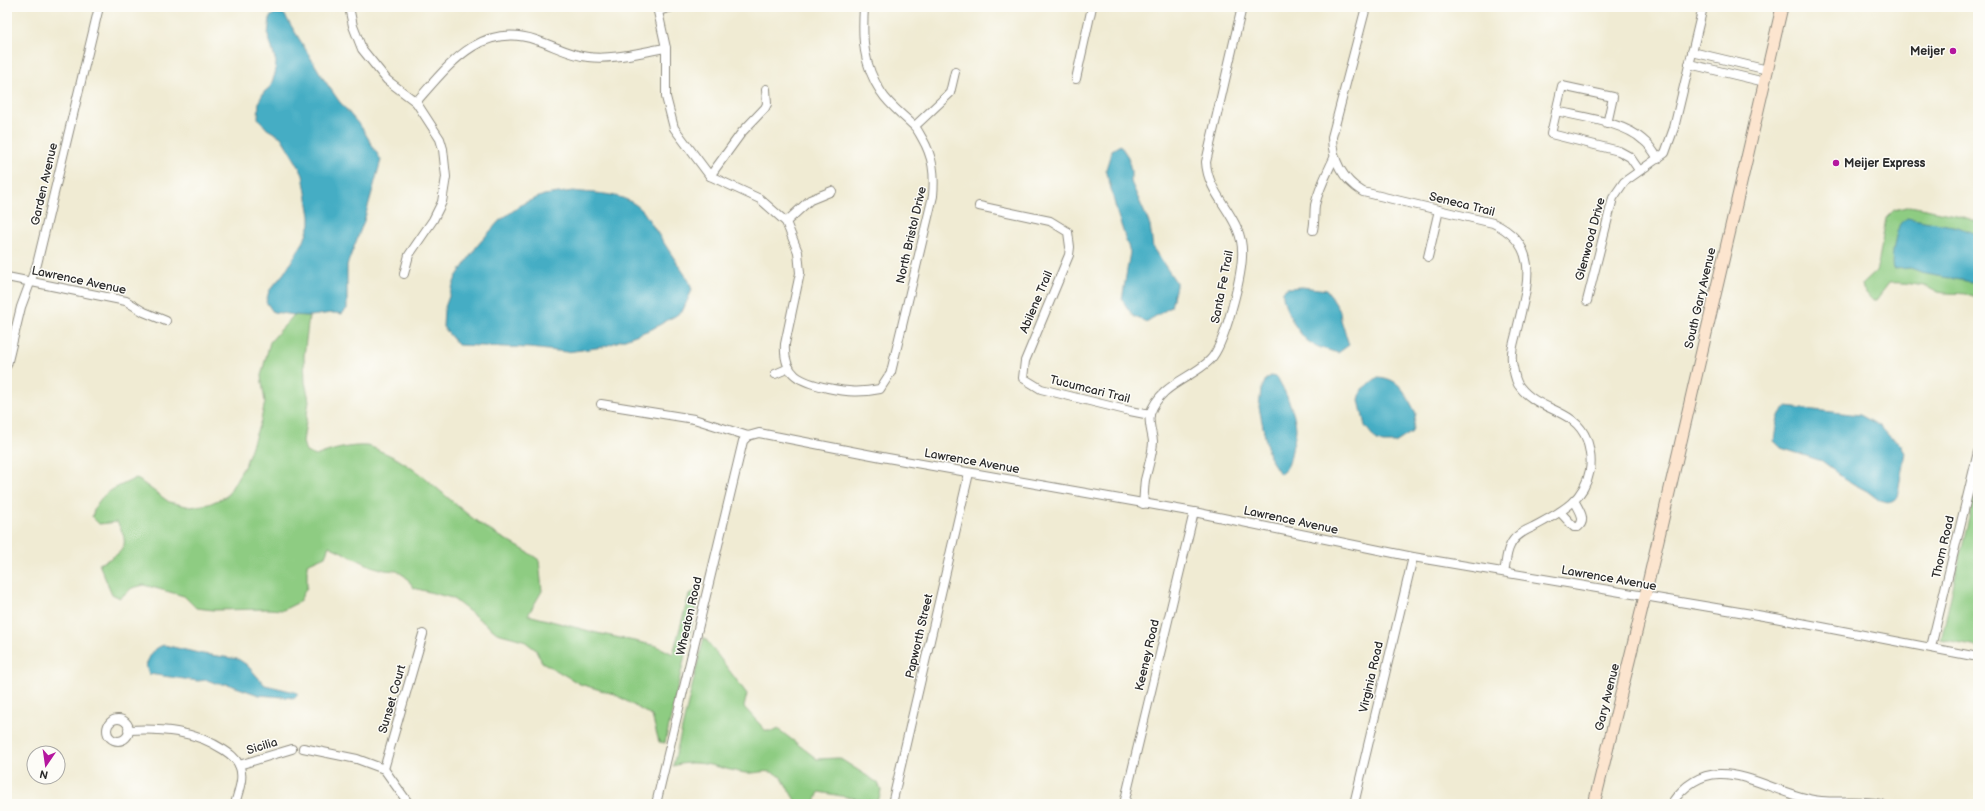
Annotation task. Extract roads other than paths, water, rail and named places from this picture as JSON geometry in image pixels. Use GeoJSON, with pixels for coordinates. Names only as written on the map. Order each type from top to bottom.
{"type":"FeatureCollection","features":[{"type":"Feature","properties":{"kind":"main road","name":"South Gary Avenue"},"geometry":{"type":"LineString","coordinates":[[1645,596],[1782,7]]}},
{"type":"Feature","properties":{"kind":"main road","name":"Gary Avenue"},"geometry":{"type":"LineString","coordinates":[[1594,804],[1645,596]]}},
{"type":"Feature","properties":{"kind":"street","name":"Garden Avenue"},"geometry":{"type":"LineString","coordinates":[[7,365],[21,307],[37,264],[98,7]]}},
{"type":"Feature","properties":{"kind":"street"},"geometry":{"type":"LineString","coordinates":[[349,7],[353,26],[362,49],[387,80],[416,102],[440,139],[446,162],[444,196],[437,213],[409,255],[404,274]]}},
{"type":"Feature","properties":{"kind":"street"},"geometry":{"type":"LineString","coordinates":[[673,7],[657,9],[666,48],[666,90],[670,117],[674,128],[710,176],[760,199],[786,222],[795,242],[800,262],[798,286],[785,344],[784,355],[789,368],[775,374]]}},
{"type":"Feature","properties":{"kind":"street","name":"North Bristol Drive"},"geometry":{"type":"LineString","coordinates":[[789,368],[797,378],[809,384],[861,393],[880,389],[892,366],[933,196],[935,179],[933,162],[929,150],[915,126],[896,110],[881,94],[870,72],[863,47],[862,32],[864,7]]}},
{"type":"Feature","properties":{"kind":"street"},"geometry":{"type":"LineString","coordinates":[[1076,79],[1092,7]]}},
{"type":"Feature","properties":{"kind":"street","name":"Santa Fe Trail"},"geometry":{"type":"LineString","coordinates":[[1150,414],[1166,390],[1205,364],[1217,353],[1224,337],[1239,272],[1242,248],[1240,233],[1236,223],[1209,181],[1206,162],[1242,7]]}},
{"type":"Feature","properties":{"kind":"street","name":"Seneca Trail"},"geometry":{"type":"LineString","coordinates":[[1366,7],[1332,137],[1332,150],[1334,158],[1348,182],[1363,192],[1493,224],[1511,234],[1522,246],[1527,261],[1528,277],[1512,351],[1512,366],[1519,387],[1536,401],[1567,416],[1583,429],[1590,449],[1590,470],[1585,487],[1575,502],[1560,512],[1520,533],[1510,546],[1504,572]]}},
{"type":"Feature","properties":{"kind":"street","name":"Glenwood Drive"},"geometry":{"type":"LineString","coordinates":[[1587,301],[1613,198],[1624,182],[1665,153],[1674,128],[1703,7]]}},
{"type":"Feature","properties":{"kind":"street"},"geometry":{"type":"LineString","coordinates":[[416,102],[465,51],[478,42],[499,37],[512,36],[535,39],[573,55],[588,57],[609,57],[666,48]]}},
{"type":"Feature","properties":{"kind":"street"},"geometry":{"type":"LineString","coordinates":[[1692,52],[1768,70]]}},
{"type":"Feature","properties":{"kind":"street"},"geometry":{"type":"LineString","coordinates":[[1689,64],[1765,82]]}},
{"type":"Feature","properties":{"kind":"street"},"geometry":{"type":"LineString","coordinates":[[915,126],[950,93],[955,72]]}},
{"type":"Feature","properties":{"kind":"street"},"geometry":{"type":"LineString","coordinates":[[1607,124],[1613,97],[1562,86],[1551,134],[1619,151],[1630,157],[1639,170]]}},
{"type":"Feature","properties":{"kind":"street"},"geometry":{"type":"LineString","coordinates":[[710,176],[742,132],[765,108],[767,104],[766,89]]}},
{"type":"Feature","properties":{"kind":"street"},"geometry":{"type":"LineString","coordinates":[[1556,111],[1607,124],[1636,134],[1651,147],[1658,159]]}},
{"type":"Feature","properties":{"kind":"street"},"geometry":{"type":"LineString","coordinates":[[1313,230],[1315,222],[1315,204],[1334,158]]}},
{"type":"Feature","properties":{"kind":"street"},"geometry":{"type":"LineString","coordinates":[[786,222],[810,200],[832,191]]}},
{"type":"Feature","properties":{"kind":"street","name":"Abilene Trail"},"geometry":{"type":"LineString","coordinates":[[979,206],[1050,222],[1068,232],[1070,247],[1069,255],[1025,361],[1023,378],[1026,380]]}},
{"type":"Feature","properties":{"kind":"street"},"geometry":{"type":"LineString","coordinates":[[1428,257],[1439,210]]}},
{"type":"Feature","properties":{"kind":"street","name":"Lawrence Avenue"},"geometry":{"type":"LineString","coordinates":[[7,277],[126,301],[144,312],[166,321]]}},
{"type":"Feature","properties":{"kind":"street","name":"Tucumcari Trail"},"geometry":{"type":"LineString","coordinates":[[1026,380],[1041,390],[1130,411],[1150,414]]}},
{"type":"Feature","properties":{"kind":"street","name":"Lawrence Avenue"},"geometry":{"type":"LineString","coordinates":[[601,404],[694,419],[748,436],[759,433],[969,473],[1194,512],[1413,557],[1645,596],[1978,656]]}},
{"type":"Feature","properties":{"kind":"street"},"geometry":{"type":"LineString","coordinates":[[1144,504],[1145,482],[1153,443],[1150,414]]}},
{"type":"Feature","properties":{"kind":"street","name":"Wheaton Road"},"geometry":{"type":"LineString","coordinates":[[656,804],[743,441],[748,436]]}},
{"type":"Feature","properties":{"kind":"street","name":"Thorn Road"},"geometry":{"type":"LineString","coordinates":[[1931,647],[1978,452]]}},
{"type":"Feature","properties":{"kind":"street","name":"Papworth Street"},"geometry":{"type":"LineString","coordinates":[[892,804],[969,473]]}},
{"type":"Feature","properties":{"kind":"street"},"geometry":{"type":"LineString","coordinates":[[1560,512],[1574,527],[1578,527],[1582,524],[1583,520],[1575,502]]}},
{"type":"Feature","properties":{"kind":"street","name":"Keeney Road"},"geometry":{"type":"LineString","coordinates":[[1124,804],[1194,512]]}},
{"type":"Feature","properties":{"kind":"street","name":"Virginia Road"},"geometry":{"type":"LineString","coordinates":[[1354,804],[1413,557]]}},
{"type":"Feature","properties":{"kind":"street","name":"Sunset Court"},"geometry":{"type":"LineString","coordinates":[[384,769],[423,634]]}},
{"type":"Feature","properties":{"kind":"street"},"geometry":{"type":"LineString","coordinates":[[128,730],[156,728],[188,734],[210,741],[233,756],[240,765],[242,779],[235,804]]}},
{"type":"Feature","properties":{"kind":"street"},"geometry":{"type":"LineString","coordinates":[[303,748],[357,759],[384,769],[409,804]]}},
{"type":"Feature","properties":{"kind":"street","name":"Sicilia"},"geometry":{"type":"LineString","coordinates":[[240,765],[292,749]]}},
{"type":"Feature","properties":{"kind":"street"},"geometry":{"type":"LineString","coordinates":[[1671,804],[1686,786],[1713,775],[1728,774],[1749,778],[1808,800],[1865,801],[1881,804]]}},
{"type":"Feature","properties":{"kind":"water"},"geometry":{"type":"Polygon","coordinates":[[[275,13],[284,14],[323,78],[339,101],[362,128],[381,160],[364,221],[347,265],[347,309],[342,314],[334,313],[299,316],[273,312],[266,302],[269,291],[284,273],[304,241],[310,224],[303,175],[281,137],[267,129],[258,118],[259,101],[264,92],[270,87],[275,74],[276,62],[268,35],[270,17],[275,13]]]}},
{"type":"Feature","properties":{"kind":"water"},"geometry":{"type":"Polygon","coordinates":[[[1120,145],[1128,157],[1131,171],[1131,182],[1150,225],[1153,248],[1176,282],[1171,307],[1146,322],[1133,316],[1122,300],[1130,252],[1117,213],[1106,169],[1112,150],[1120,145]]]}},
{"type":"Feature","properties":{"kind":"water"},"geometry":{"type":"Polygon","coordinates":[[[573,191],[620,197],[628,200],[643,211],[689,281],[692,290],[683,310],[652,329],[603,347],[567,352],[529,348],[458,345],[443,327],[444,310],[456,277],[477,246],[499,221],[524,203],[544,195],[573,191]]]}},
{"type":"Feature","properties":{"kind":"water"},"geometry":{"type":"Polygon","coordinates":[[[1907,218],[1958,227],[1978,235],[1978,283],[1926,274],[1911,268],[1893,269],[1893,254],[1898,228],[1907,218]]]}},
{"type":"Feature","properties":{"kind":"water"},"geometry":{"type":"Polygon","coordinates":[[[1302,287],[1327,290],[1340,311],[1341,320],[1349,345],[1338,353],[1312,344],[1295,326],[1287,311],[1283,291],[1287,288],[1302,287]]]}},
{"type":"Feature","properties":{"kind":"water"},"geometry":{"type":"Polygon","coordinates":[[[1271,376],[1277,377],[1290,403],[1296,423],[1296,434],[1290,461],[1285,470],[1280,474],[1269,457],[1259,407],[1261,390],[1266,379],[1271,376]]]}},
{"type":"Feature","properties":{"kind":"water"},"geometry":{"type":"Polygon","coordinates":[[[1378,377],[1386,378],[1398,384],[1416,413],[1412,432],[1395,443],[1383,443],[1377,441],[1365,426],[1359,400],[1362,389],[1378,377]]]}},
{"type":"Feature","properties":{"kind":"water"},"geometry":{"type":"Polygon","coordinates":[[[1786,407],[1860,415],[1880,426],[1890,437],[1900,443],[1905,452],[1897,498],[1888,503],[1880,501],[1867,491],[1844,479],[1822,461],[1781,448],[1774,441],[1778,418],[1786,407]]]}},
{"type":"Feature","properties":{"kind":"water"},"geometry":{"type":"Polygon","coordinates":[[[164,645],[203,654],[238,659],[247,665],[265,685],[298,694],[295,698],[259,695],[227,684],[218,684],[207,680],[198,681],[149,674],[146,666],[150,656],[154,650],[164,645]]]}},
{"type":"Feature","properties":{"kind":"place","name":"Meijer"},"geometry":{"type":"Point","coordinates":[1953,51]}},
{"type":"Feature","properties":{"kind":"place","name":"Meijer Express"},"geometry":{"type":"Point","coordinates":[1836,163]}}]}
